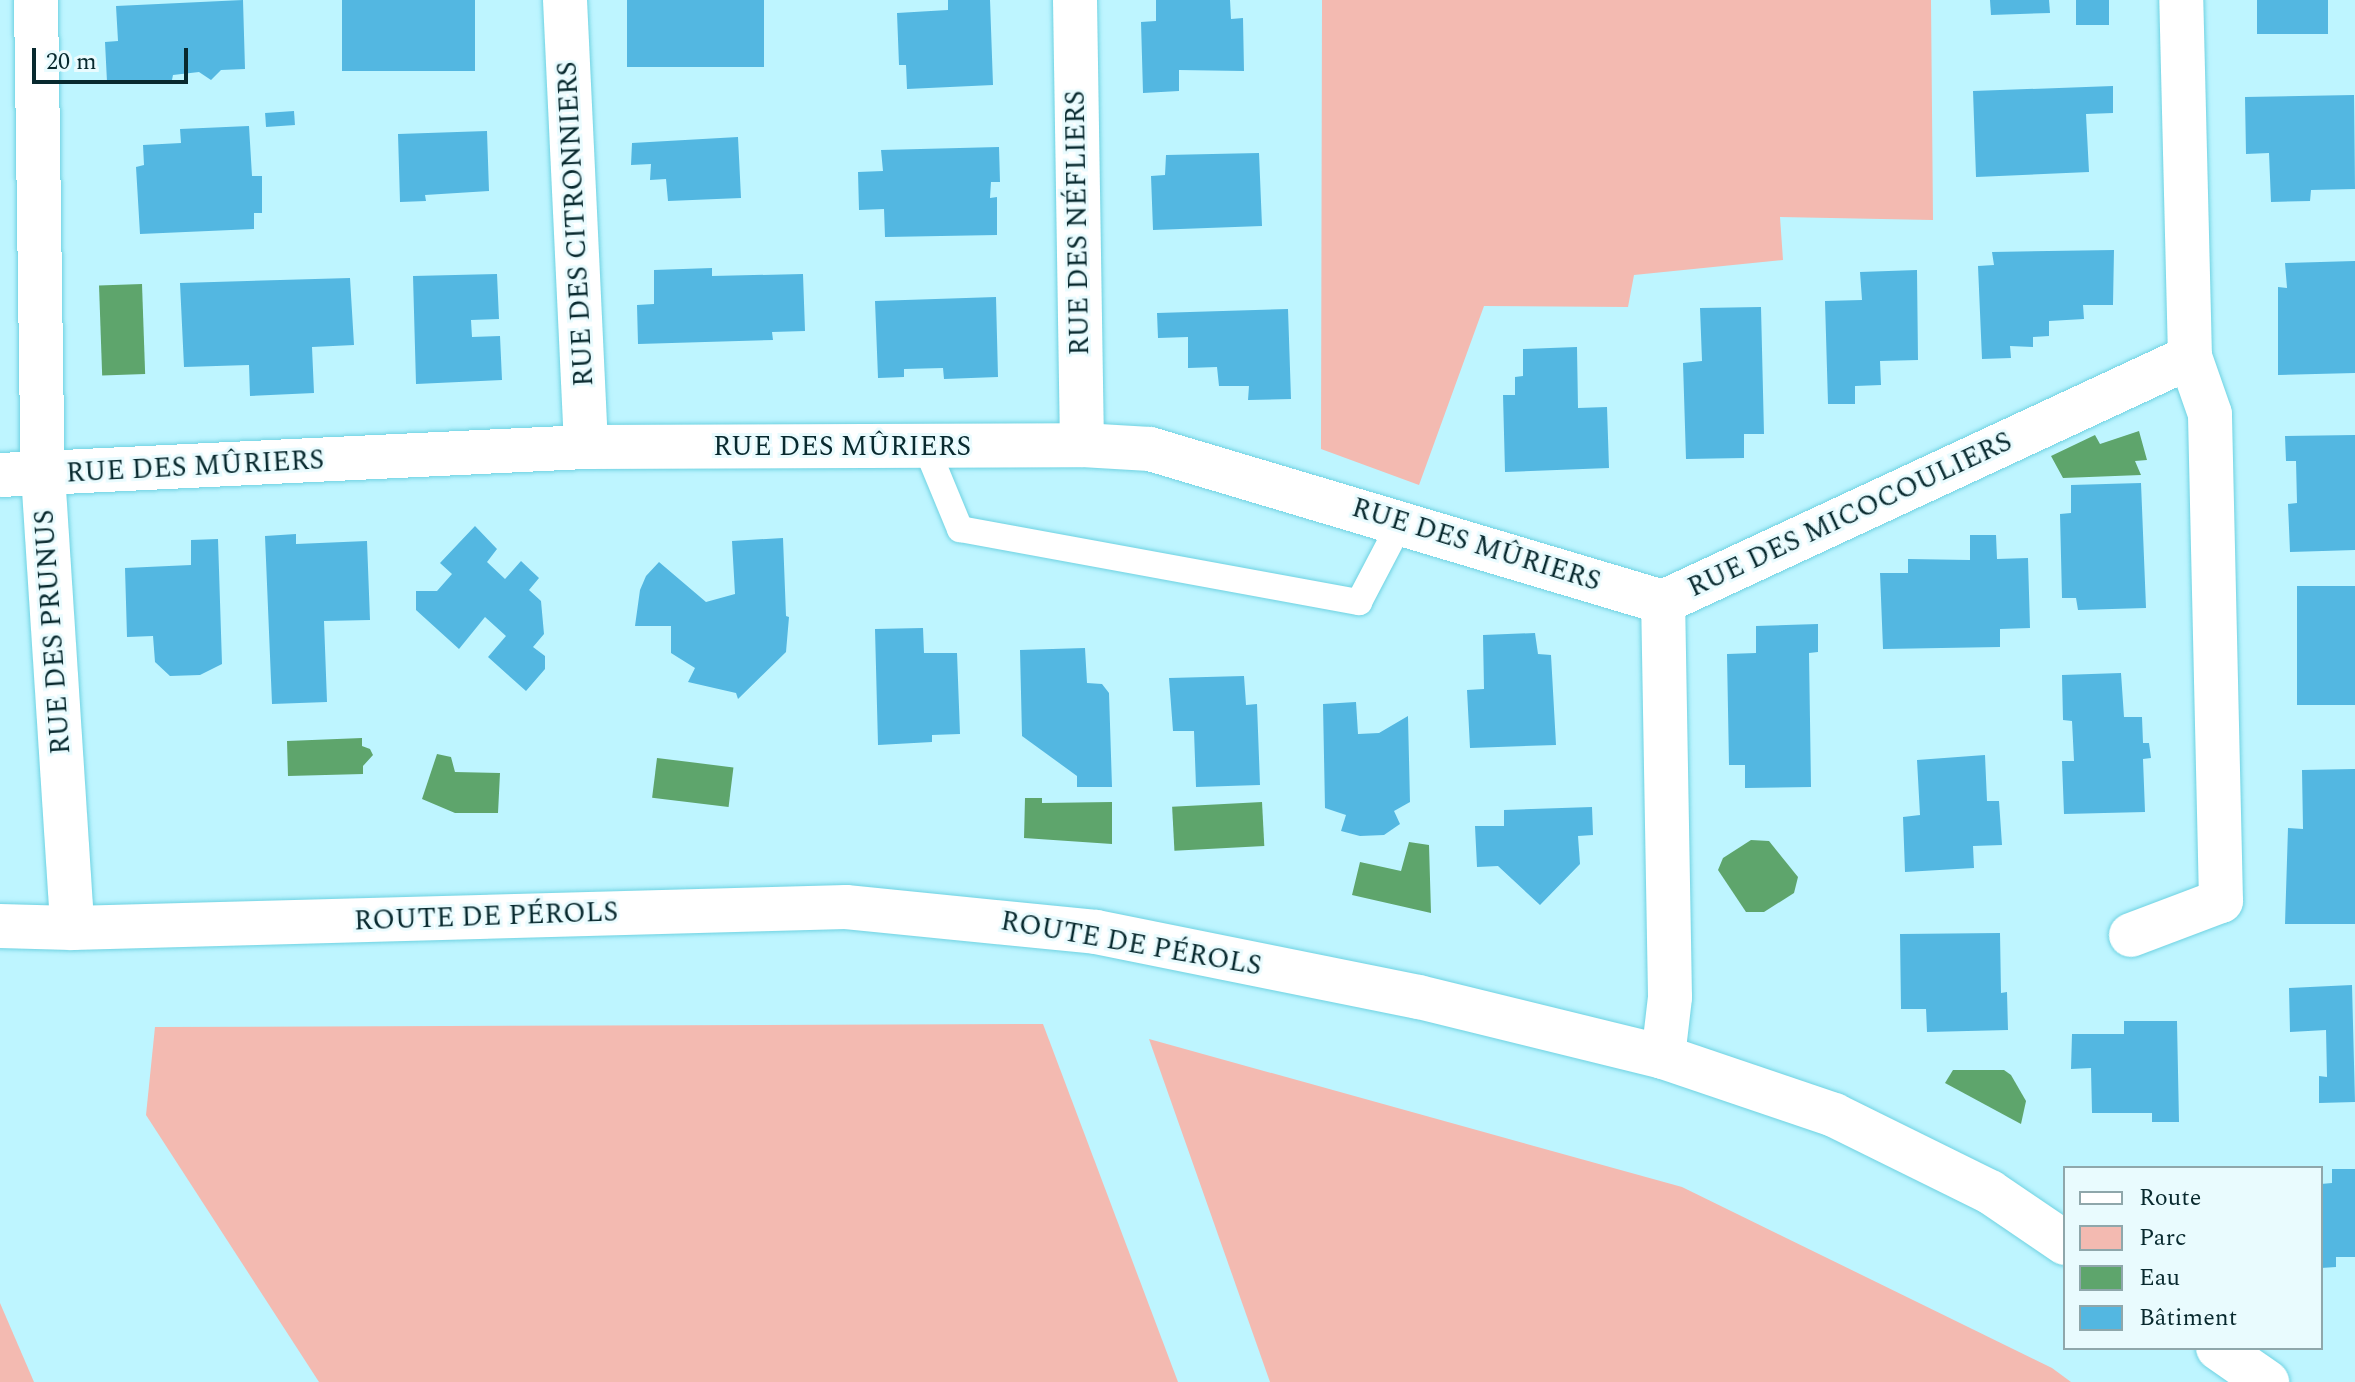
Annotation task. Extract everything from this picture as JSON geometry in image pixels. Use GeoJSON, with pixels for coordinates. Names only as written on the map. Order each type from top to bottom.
{"type":"FeatureCollection","features":[{"type":"Feature","properties":{"kind":"street","name":"RUE DES PRUNUS"},"geometry":{"type":"LineString","coordinates":[[36,0],[19,51],[72,928]]}},
{"type":"Feature","properties":{"kind":"street","name":"RUE DES CITRONNIERS"},"geometry":{"type":"LineString","coordinates":[[565,0],[586,447]]}},
{"type":"Feature","properties":{"kind":"street","name":"RUE DES NÉFLIERS"},"geometry":{"type":"LineString","coordinates":[[1075,0],[1082,445]]}},
{"type":"Feature","properties":{"kind":"street"},"geometry":{"type":"LineString","coordinates":[[2131,935],[2221,901],[2210,414],[2190,357],[2181,0]]}},
{"type":"Feature","properties":{"kind":"street","name":"RUE DES MICOCOULIERS"},"geometry":{"type":"LineString","coordinates":[[1663,1057],[1670,997],[1663,602],[2190,357]]}},
{"type":"Feature","properties":{"kind":"street","name":"RUE DES MÛRIERS"},"geometry":{"type":"LineString","coordinates":[[0,475],[586,447],[1082,445],[1150,449],[1663,602]]}},
{"type":"Feature","properties":{"kind":"street","name":"ROUTE DE PÉROLS"},"geometry":{"type":"LineString","coordinates":[[0,926],[72,928],[861,908],[1096,932],[1419,997],[1663,1057],[1834,1115],[1990,1192],[2063,1242]]}},
{"type":"Feature","properties":{"kind":"street"},"geometry":{"type":"LineString","coordinates":[[2221,1350],[2267,1382]]}},
{"type":"Feature","properties":{"kind":"lane"},"geometry":{"type":"LineString","coordinates":[[926,447],[960,529],[1359,602],[1401,522]]}},
{"type":"Feature","properties":{"kind":"green space"},"geometry":{"type":"Polygon","coordinates":[[[1322,0],[1931,0],[1933,220],[1780,217],[1783,260],[1634,275],[1628,307],[1484,306],[1419,485],[1321,449],[1322,0]]]}},
{"type":"Feature","properties":{"kind":"green space"},"geometry":{"type":"Polygon","coordinates":[[[1043,1024],[1178,1382],[319,1382],[146,1115],[155,1027],[1043,1024]]]}},
{"type":"Feature","properties":{"kind":"green space"},"geometry":{"type":"Polygon","coordinates":[[[1149,1039],[1682,1187],[2052,1368],[2071,1382],[1270,1382],[1149,1039]]]}},
{"type":"Feature","properties":{"kind":"green space"},"geometry":{"type":"Polygon","coordinates":[[[0,1303],[34,1382],[0,1382],[0,1303]]]}},
{"type":"Feature","properties":{"kind":"water"},"geometry":{"type":"Polygon","coordinates":[[[142,284],[145,374],[102,375],[99,286],[142,284]]]}},
{"type":"Feature","properties":{"kind":"water"},"geometry":{"type":"Polygon","coordinates":[[[2139,431],[2147,460],[2135,461],[2141,475],[2063,478],[2051,456],[2095,435],[2100,444],[2139,431]]]}},
{"type":"Feature","properties":{"kind":"water"},"geometry":{"type":"Polygon","coordinates":[[[362,738],[362,746],[370,749],[373,755],[363,766],[363,774],[288,776],[287,741],[362,738]]]}},
{"type":"Feature","properties":{"kind":"water"},"geometry":{"type":"Polygon","coordinates":[[[437,754],[451,757],[455,772],[500,773],[498,813],[455,813],[422,799],[437,754]]]}},
{"type":"Feature","properties":{"kind":"water"},"geometry":{"type":"Polygon","coordinates":[[[657,758],[733,767],[729,807],[652,798],[657,758]]]}},
{"type":"Feature","properties":{"kind":"water"},"geometry":{"type":"Polygon","coordinates":[[[1025,798],[1042,798],[1042,803],[1112,802],[1112,844],[1024,838],[1025,798]]]}},
{"type":"Feature","properties":{"kind":"water"},"geometry":{"type":"Polygon","coordinates":[[[1262,802],[1264,846],[1174,851],[1172,807],[1262,802]]]}},
{"type":"Feature","properties":{"kind":"water"},"geometry":{"type":"Polygon","coordinates":[[[1751,840],[1769,841],[1798,877],[1794,893],[1764,912],[1746,912],[1718,870],[1723,858],[1751,840]]]}},
{"type":"Feature","properties":{"kind":"water"},"geometry":{"type":"Polygon","coordinates":[[[1409,842],[1429,845],[1431,913],[1352,895],[1360,862],[1401,871],[1409,842]]]}},
{"type":"Feature","properties":{"kind":"water"},"geometry":{"type":"Polygon","coordinates":[[[1953,1070],[2004,1070],[2011,1075],[2026,1101],[2021,1124],[1945,1083],[1953,1070]]]}},
{"type":"Feature","properties":{"kind":"building"},"geometry":{"type":"Polygon","coordinates":[[[243,0],[245,69],[221,70],[211,80],[199,72],[173,75],[172,80],[107,82],[105,42],[118,41],[116,6],[243,0]]]}},
{"type":"Feature","properties":{"kind":"building"},"geometry":{"type":"Polygon","coordinates":[[[342,0],[475,0],[475,71],[342,71],[342,0]]]}},
{"type":"Feature","properties":{"kind":"building"},"geometry":{"type":"Polygon","coordinates":[[[627,0],[764,0],[764,67],[627,67],[627,0]]]}},
{"type":"Feature","properties":{"kind":"building"},"geometry":{"type":"Polygon","coordinates":[[[948,0],[990,0],[993,85],[907,89],[906,65],[899,65],[897,13],[948,10],[948,0]]]}},
{"type":"Feature","properties":{"kind":"building"},"geometry":{"type":"Polygon","coordinates":[[[1156,0],[1230,0],[1231,19],[1243,18],[1244,71],[1179,70],[1179,91],[1143,93],[1141,22],[1156,21],[1156,0]]]}},
{"type":"Feature","properties":{"kind":"building"},"geometry":{"type":"Polygon","coordinates":[[[1990,0],[2049,0],[2050,13],[1991,15],[1990,0]]]}},
{"type":"Feature","properties":{"kind":"building"},"geometry":{"type":"Polygon","coordinates":[[[2076,0],[2109,0],[2109,25],[2076,25],[2076,0]]]}},
{"type":"Feature","properties":{"kind":"building"},"geometry":{"type":"Polygon","coordinates":[[[2257,0],[2328,0],[2328,34],[2257,34],[2257,0]]]}},
{"type":"Feature","properties":{"kind":"building"},"geometry":{"type":"Polygon","coordinates":[[[2113,86],[2113,113],[2086,114],[2089,172],[1976,177],[1973,91],[2113,86]]]}},
{"type":"Feature","properties":{"kind":"building"},"geometry":{"type":"Polygon","coordinates":[[[2354,95],[2355,189],[2311,190],[2310,201],[2271,202],[2269,153],[2246,154],[2245,97],[2354,95]]]}},
{"type":"Feature","properties":{"kind":"building"},"geometry":{"type":"Polygon","coordinates":[[[294,111],[295,125],[266,127],[265,113],[294,111]]]}},
{"type":"Feature","properties":{"kind":"building"},"geometry":{"type":"Polygon","coordinates":[[[249,126],[252,176],[262,176],[262,213],[254,213],[254,229],[140,234],[136,167],[144,165],[143,145],[181,143],[180,129],[249,126]]]}},
{"type":"Feature","properties":{"kind":"building"},"geometry":{"type":"Polygon","coordinates":[[[487,131],[489,191],[425,195],[426,201],[400,202],[398,134],[487,131]]]}},
{"type":"Feature","properties":{"kind":"building"},"geometry":{"type":"Polygon","coordinates":[[[738,137],[741,198],[668,201],[666,179],[650,180],[651,164],[631,165],[632,143],[738,137]]]}},
{"type":"Feature","properties":{"kind":"building"},"geometry":{"type":"Polygon","coordinates":[[[999,147],[1000,182],[991,182],[990,198],[997,197],[997,235],[885,237],[884,209],[859,210],[858,172],[883,171],[881,150],[999,147]]]}},
{"type":"Feature","properties":{"kind":"building"},"geometry":{"type":"Polygon","coordinates":[[[1259,153],[1262,226],[1153,230],[1151,176],[1165,175],[1166,155],[1259,153]]]}},
{"type":"Feature","properties":{"kind":"building"},"geometry":{"type":"Polygon","coordinates":[[[2114,250],[2113,305],[2083,305],[2084,319],[2049,321],[2049,336],[2033,337],[2033,347],[2010,346],[2011,358],[1982,359],[1978,266],[1994,265],[1992,252],[2114,250]]]}},
{"type":"Feature","properties":{"kind":"building"},"geometry":{"type":"Polygon","coordinates":[[[2355,261],[2355,373],[2278,375],[2278,287],[2287,288],[2285,263],[2355,261]]]}},
{"type":"Feature","properties":{"kind":"building"},"geometry":{"type":"Polygon","coordinates":[[[712,268],[712,276],[803,274],[805,331],[772,332],[773,340],[638,344],[637,305],[654,304],[654,270],[712,268]]]}},
{"type":"Feature","properties":{"kind":"building"},"geometry":{"type":"Polygon","coordinates":[[[1917,270],[1918,360],[1880,361],[1881,385],[1855,386],[1855,404],[1828,404],[1825,301],[1862,300],[1860,272],[1917,270]]]}},
{"type":"Feature","properties":{"kind":"building"},"geometry":{"type":"Polygon","coordinates":[[[497,274],[499,319],[471,320],[472,337],[500,336],[502,380],[416,384],[413,276],[497,274]]]}},
{"type":"Feature","properties":{"kind":"building"},"geometry":{"type":"Polygon","coordinates":[[[350,278],[354,345],[312,347],[314,393],[250,396],[249,365],[184,367],[180,283],[350,278]]]}},
{"type":"Feature","properties":{"kind":"building"},"geometry":{"type":"Polygon","coordinates":[[[996,297],[998,377],[944,379],[943,368],[904,369],[904,377],[878,378],[875,301],[996,297]]]}},
{"type":"Feature","properties":{"kind":"building"},"geometry":{"type":"Polygon","coordinates":[[[1761,307],[1764,434],[1744,434],[1744,458],[1686,459],[1683,363],[1702,361],[1700,308],[1761,307]]]}},
{"type":"Feature","properties":{"kind":"building"},"geometry":{"type":"Polygon","coordinates":[[[1288,309],[1291,399],[1248,400],[1249,386],[1219,386],[1217,367],[1188,368],[1188,337],[1158,338],[1157,313],[1288,309]]]}},
{"type":"Feature","properties":{"kind":"building"},"geometry":{"type":"Polygon","coordinates":[[[1577,347],[1578,408],[1607,407],[1609,468],[1505,472],[1503,395],[1515,395],[1515,377],[1523,376],[1523,349],[1577,347]]]}},
{"type":"Feature","properties":{"kind":"building"},"geometry":{"type":"Polygon","coordinates":[[[2355,435],[2355,550],[2290,552],[2288,504],[2297,503],[2296,461],[2286,461],[2285,436],[2355,435]]]}},
{"type":"Feature","properties":{"kind":"building"},"geometry":{"type":"Polygon","coordinates":[[[2141,483],[2146,608],[2078,610],[2076,598],[2062,598],[2060,514],[2071,513],[2071,485],[2141,483]]]}},
{"type":"Feature","properties":{"kind":"building"},"geometry":{"type":"Polygon","coordinates":[[[475,526],[497,549],[487,562],[505,579],[521,561],[539,578],[529,590],[541,601],[544,634],[533,647],[545,656],[545,669],[526,691],[488,657],[506,636],[485,617],[459,649],[416,610],[416,591],[437,591],[452,574],[440,563],[475,526]]]}},
{"type":"Feature","properties":{"kind":"building"},"geometry":{"type":"Polygon","coordinates":[[[296,534],[296,544],[367,541],[370,620],[324,621],[327,702],[272,704],[265,536],[296,534]]]}},
{"type":"Feature","properties":{"kind":"building"},"geometry":{"type":"Polygon","coordinates":[[[1970,535],[1996,535],[1997,559],[2028,558],[2030,628],[2000,629],[2000,647],[1883,649],[1880,573],[1908,573],[1908,559],[1970,560],[1970,535]]]}},
{"type":"Feature","properties":{"kind":"building"},"geometry":{"type":"Polygon","coordinates":[[[783,538],[786,616],[789,617],[786,652],[738,699],[736,693],[688,682],[695,668],[671,653],[671,626],[635,626],[640,590],[646,576],[659,562],[706,602],[735,594],[732,541],[783,538]]]}},
{"type":"Feature","properties":{"kind":"building"},"geometry":{"type":"Polygon","coordinates":[[[218,539],[222,664],[200,675],[170,676],[155,662],[153,636],[127,637],[125,568],[191,565],[191,540],[218,539]]]}},
{"type":"Feature","properties":{"kind":"building"},"geometry":{"type":"Polygon","coordinates":[[[2297,586],[2355,586],[2355,705],[2297,705],[2297,586]]]}},
{"type":"Feature","properties":{"kind":"building"},"geometry":{"type":"Polygon","coordinates":[[[1818,624],[1818,652],[1809,653],[1811,787],[1745,788],[1745,765],[1729,765],[1727,654],[1756,653],[1756,626],[1818,624]]]}},
{"type":"Feature","properties":{"kind":"building"},"geometry":{"type":"Polygon","coordinates":[[[923,628],[924,653],[957,653],[960,734],[932,735],[932,742],[878,745],[875,629],[923,628]]]}},
{"type":"Feature","properties":{"kind":"building"},"geometry":{"type":"Polygon","coordinates":[[[1535,633],[1538,654],[1551,655],[1556,745],[1470,748],[1467,690],[1484,689],[1483,635],[1535,633]]]}},
{"type":"Feature","properties":{"kind":"building"},"geometry":{"type":"Polygon","coordinates":[[[1085,648],[1087,683],[1102,684],[1109,693],[1112,787],[1077,787],[1077,776],[1022,736],[1020,650],[1085,648]]]}},
{"type":"Feature","properties":{"kind":"building"},"geometry":{"type":"Polygon","coordinates":[[[2121,673],[2124,717],[2142,717],[2143,743],[2149,743],[2151,758],[2143,759],[2145,812],[2064,814],[2062,761],[2074,761],[2072,721],[2063,720],[2062,675],[2121,673]]]}},
{"type":"Feature","properties":{"kind":"building"},"geometry":{"type":"Polygon","coordinates":[[[1244,676],[1246,705],[1257,704],[1260,785],[1196,787],[1194,731],[1173,731],[1169,678],[1244,676]]]}},
{"type":"Feature","properties":{"kind":"building"},"geometry":{"type":"Polygon","coordinates":[[[1356,702],[1358,734],[1379,733],[1408,716],[1410,802],[1394,811],[1400,824],[1384,835],[1360,836],[1341,831],[1346,815],[1325,808],[1323,704],[1356,702]]]}},
{"type":"Feature","properties":{"kind":"building"},"geometry":{"type":"Polygon","coordinates":[[[1985,755],[1987,801],[1999,801],[2002,845],[1973,846],[1974,868],[1905,872],[1903,817],[1920,815],[1917,760],[1985,755]]]}},
{"type":"Feature","properties":{"kind":"building"},"geometry":{"type":"Polygon","coordinates":[[[2355,769],[2355,924],[2285,924],[2288,828],[2303,829],[2302,770],[2355,769]]]}},
{"type":"Feature","properties":{"kind":"building"},"geometry":{"type":"Polygon","coordinates":[[[1592,807],[1593,835],[1578,836],[1580,864],[1540,905],[1498,866],[1477,867],[1475,826],[1504,826],[1504,810],[1592,807]]]}},
{"type":"Feature","properties":{"kind":"building"},"geometry":{"type":"Polygon","coordinates":[[[2000,933],[2001,993],[2007,992],[2008,1030],[1927,1032],[1926,1009],[1901,1009],[1900,934],[2000,933]]]}},
{"type":"Feature","properties":{"kind":"building"},"geometry":{"type":"Polygon","coordinates":[[[2352,985],[2355,1102],[2319,1103],[2319,1076],[2327,1077],[2326,1030],[2290,1032],[2289,988],[2352,985]]]}},
{"type":"Feature","properties":{"kind":"building"},"geometry":{"type":"Polygon","coordinates":[[[2124,1021],[2177,1021],[2179,1122],[2152,1122],[2152,1113],[2092,1113],[2091,1068],[2071,1069],[2072,1034],[2124,1034],[2124,1021]]]}},
{"type":"Feature","properties":{"kind":"building"},"geometry":{"type":"Polygon","coordinates":[[[2332,1169],[2355,1169],[2355,1257],[2336,1257],[2336,1267],[2323,1268],[2323,1184],[2332,1183],[2332,1169]]]}}]}
